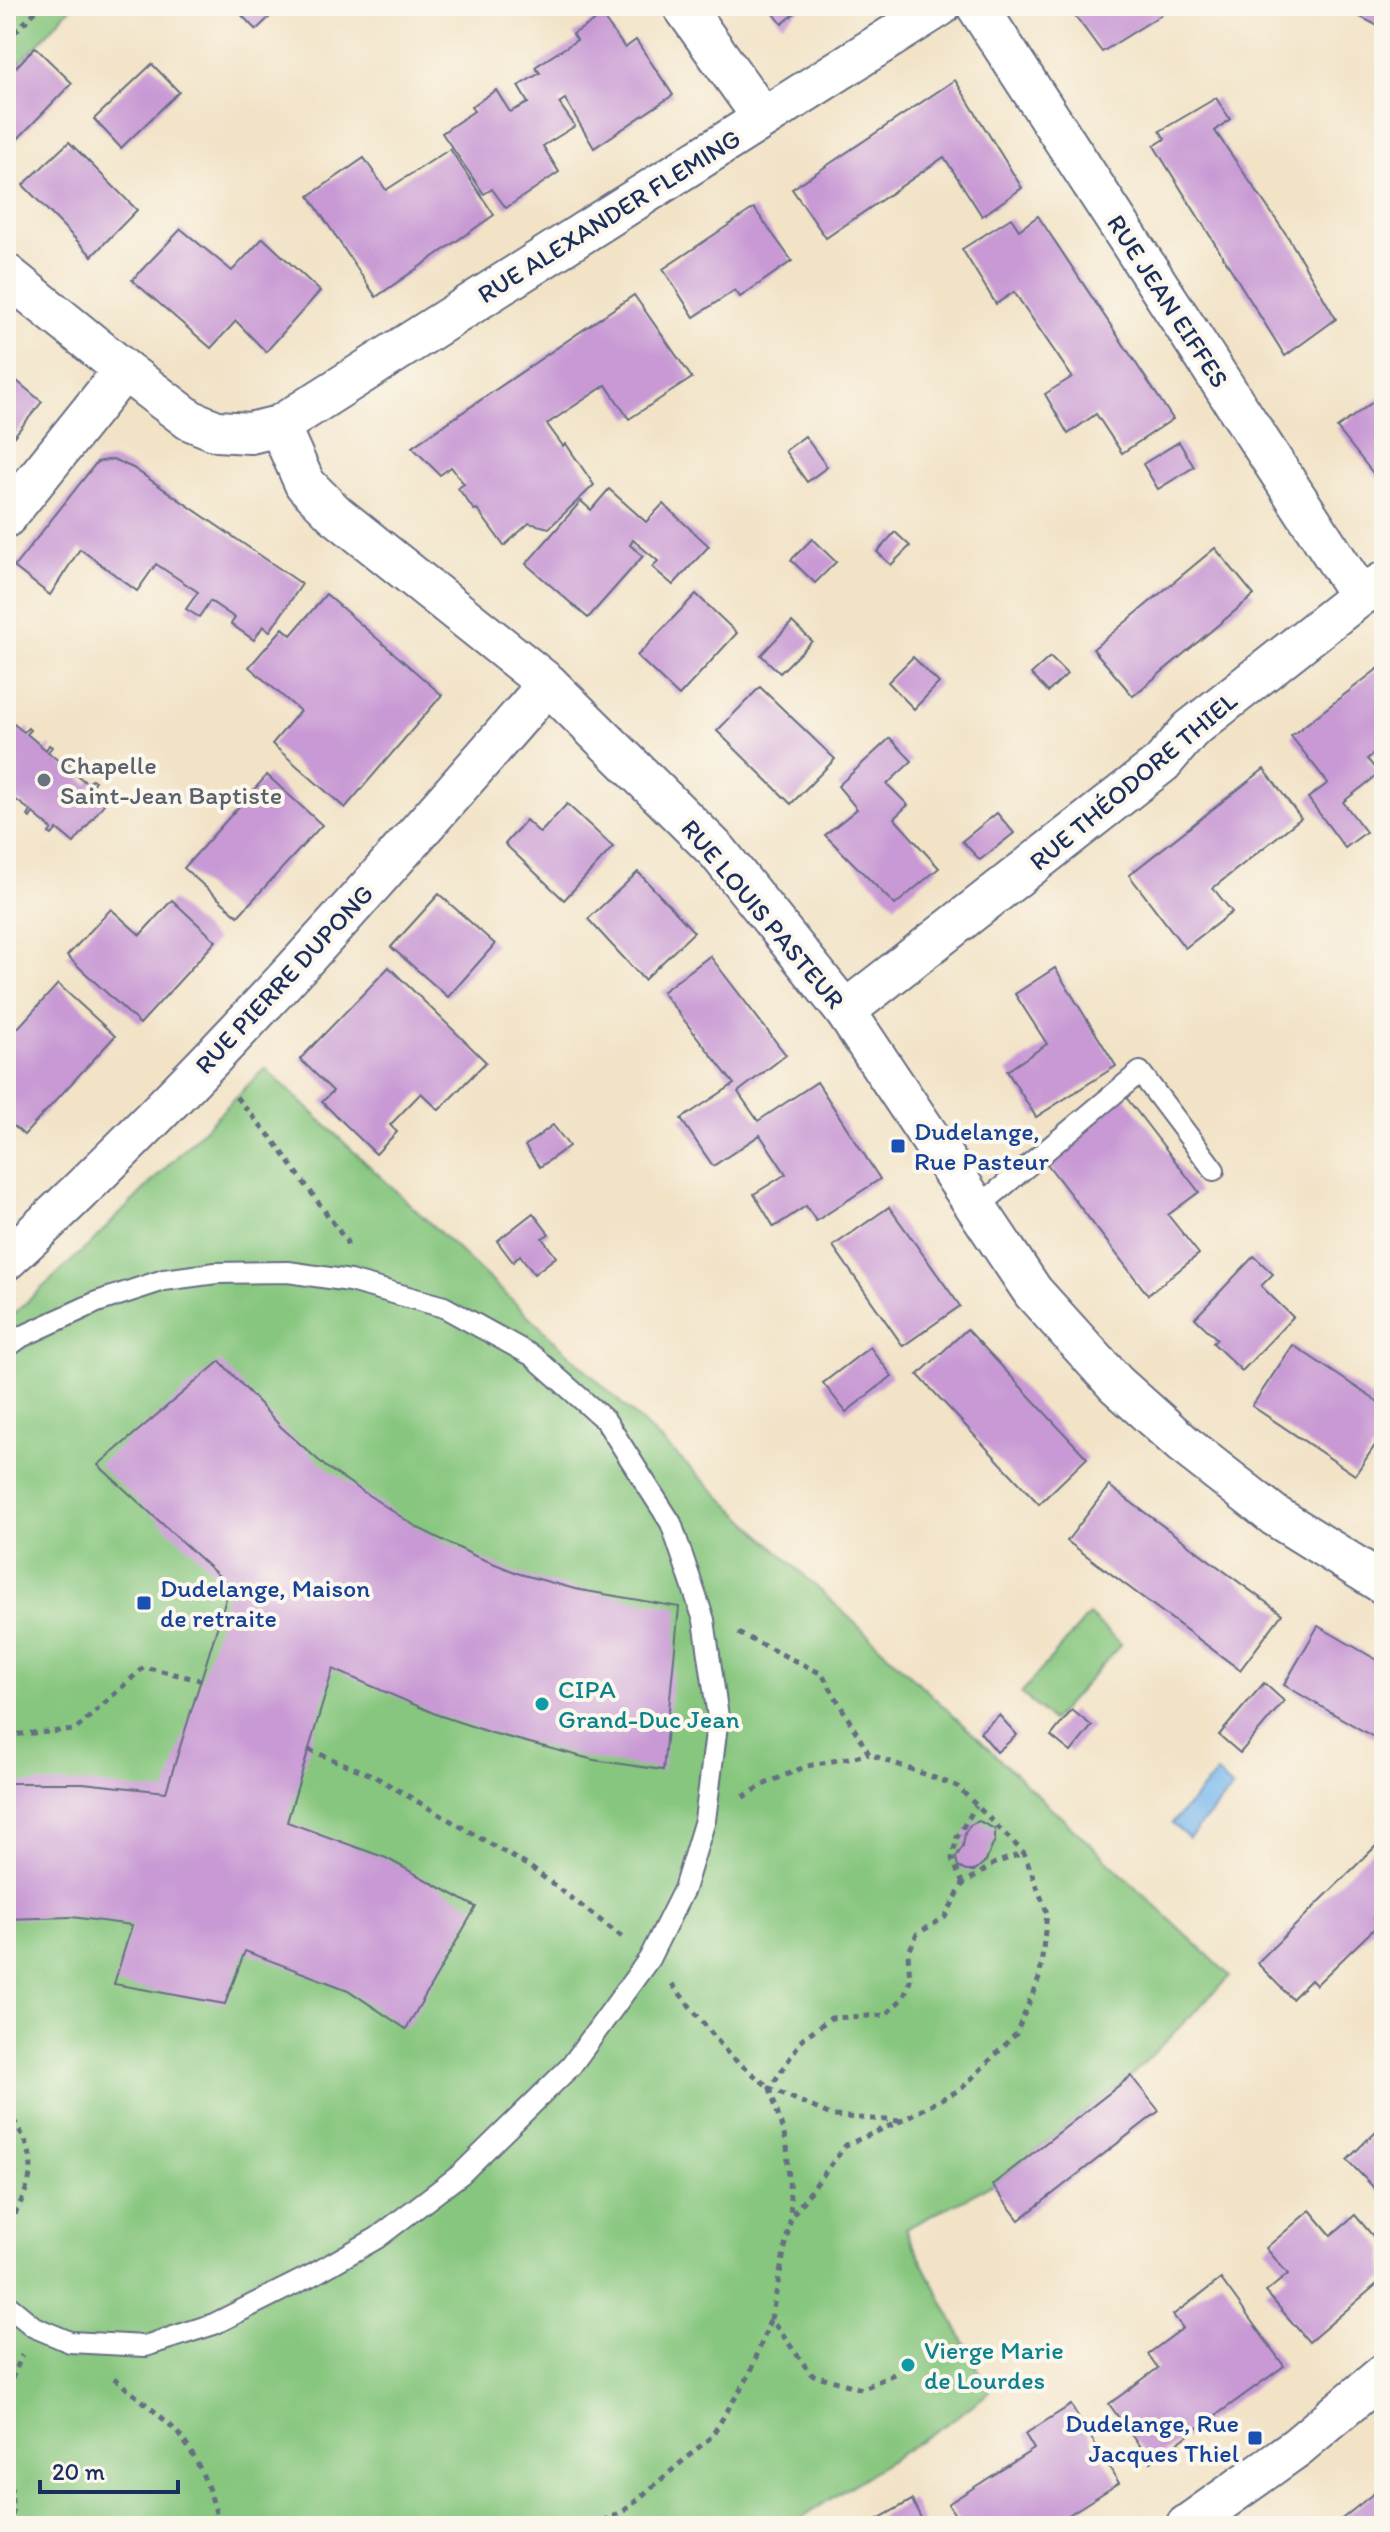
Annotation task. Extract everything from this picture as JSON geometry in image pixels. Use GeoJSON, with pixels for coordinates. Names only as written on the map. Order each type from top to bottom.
{"type":"FeatureCollection","features":[{"type":"Feature","properties":{"kind":"street"},"geometry":{"type":"LineString","coordinates":[[683,6],[763,118]]}},
{"type":"Feature","properties":{"kind":"street","name":"RUE ALEXANDER FLEMING"},"geometry":{"type":"LineString","coordinates":[[279,426],[940,6]]}},
{"type":"Feature","properties":{"kind":"street","name":"RUE JEAN EIFFES"},"geometry":{"type":"LineString","coordinates":[[977,6],[1372,589]]}},
{"type":"Feature","properties":{"kind":"street"},"geometry":{"type":"LineString","coordinates":[[6,274],[190,420],[217,431],[250,433],[279,426]]}},
{"type":"Feature","properties":{"kind":"street"},"geometry":{"type":"LineString","coordinates":[[6,517],[124,370]]}},
{"type":"Feature","properties":{"kind":"street","name":"RUE LOUIS PASTEUR"},"geometry":{"type":"LineString","coordinates":[[279,426],[305,484],[335,514],[548,684],[718,852],[845,1011],[1033,1292],[1116,1384],[1183,1444],[1275,1516],[1384,1584]]}},
{"type":"Feature","properties":{"kind":"street","name":"RUE THÉODORE THIEL"},"geometry":{"type":"LineString","coordinates":[[845,1011],[1162,763],[1190,730],[1372,589]]}},
{"type":"Feature","properties":{"kind":"street","name":"RUE PIERRE DUPONG"},"geometry":{"type":"LineString","coordinates":[[6,1260],[88,1185],[354,907],[548,684]]}},
{"type":"Feature","properties":{"kind":"street"},"geometry":{"type":"LineString","coordinates":[[1186,2526],[1297,2447],[1384,2374]]}},
{"type":"Feature","properties":{"kind":"lane"},"geometry":{"type":"LineString","coordinates":[[977,1208],[1140,1072],[1214,1170]]}},
{"type":"Feature","properties":{"kind":"lane"},"geometry":{"type":"LineString","coordinates":[[6,1348],[21,1337],[97,1302],[164,1280],[216,1273],[288,1272],[350,1281],[444,1307],[533,1356],[606,1421],[671,1523],[704,1620],[718,1717],[705,1820],[684,1889],[649,1959],[571,2066],[461,2174],[377,2238],[314,2274],[214,2324],[145,2346],[70,2342],[34,2327],[6,2304]]}},
{"type":"Feature","properties":{"kind":"path"},"geometry":{"type":"LineString","coordinates":[[6,41],[41,6]]}},
{"type":"Feature","properties":{"kind":"path"},"geometry":{"type":"LineString","coordinates":[[206,1063],[274,1141],[347,1242],[350,1281]]}},
{"type":"Feature","properties":{"kind":"path"},"geometry":{"type":"LineString","coordinates":[[704,1620],[758,1641],[822,1674],[869,1754]]}},
{"type":"Feature","properties":{"kind":"path"},"geometry":{"type":"LineString","coordinates":[[6,1735],[75,1730],[144,1667],[200,1680]]}},
{"type":"Feature","properties":{"kind":"path"},"geometry":{"type":"LineString","coordinates":[[309,1750],[372,1775],[530,1867],[589,1910],[649,1959],[729,2055],[770,2088],[833,2116],[901,2121]]}},
{"type":"Feature","properties":{"kind":"path"},"geometry":{"type":"LineString","coordinates":[[705,1820],[767,1783],[807,1766],[869,1754],[957,1786],[1024,1853],[1047,1913],[1040,1976],[1016,2034],[961,2089],[901,2121],[846,2145],[791,2217]]}},
{"type":"Feature","properties":{"kind":"path"},"geometry":{"type":"LineString","coordinates":[[963,1884],[952,1859],[957,1837],[976,1805]]}},
{"type":"Feature","properties":{"kind":"path"},"geometry":{"type":"LineString","coordinates":[[770,2088],[803,2038],[831,2018],[885,2015],[904,1997],[910,1980],[908,1954],[917,1934],[945,1917],[963,1884],[995,1863],[1024,1853]]}},
{"type":"Feature","properties":{"kind":"path"},"geometry":{"type":"LineString","coordinates":[[591,2526],[624,2511],[711,2437],[750,2374],[771,2319],[791,2217],[787,2145],[770,2088]]}},
{"type":"Feature","properties":{"kind":"path"},"geometry":{"type":"LineString","coordinates":[[6,2110],[24,2133],[33,2166],[27,2192],[6,2230]]}},
{"type":"Feature","properties":{"kind":"path"},"geometry":{"type":"LineString","coordinates":[[771,2319],[811,2374],[862,2389],[896,2373]]}},
{"type":"Feature","properties":{"kind":"path"},"geometry":{"type":"LineString","coordinates":[[70,2342],[174,2429],[204,2479],[215,2504],[219,2526]]}},
{"type":"Feature","properties":{"kind":"path"},"geometry":{"type":"LineString","coordinates":[[7,2390],[13,2526]]}},
{"type":"Feature","properties":{"kind":"green space"},"geometry":{"type":"Polygon","coordinates":[[[6,6],[72,6],[6,75],[6,6]]]}},
{"type":"Feature","properties":{"kind":"green space"},"geometry":{"type":"Polygon","coordinates":[[[265,1068],[1230,1976],[1131,2076],[992,2185],[905,2229],[990,2392],[948,2423],[789,2526],[6,2526],[6,1321],[87,1247],[265,1068]]]}},
{"type":"Feature","properties":{"kind":"green space"},"geometry":{"type":"Polygon","coordinates":[[[1089,1615],[1121,1644],[1052,1721],[1021,1693],[1089,1615]]]}},
{"type":"Feature","properties":{"kind":"water"},"geometry":{"type":"Polygon","coordinates":[[[1217,1773],[1233,1788],[1189,1838],[1172,1823],[1217,1773]]]}},
{"type":"Feature","properties":{"kind":"building"},"geometry":{"type":"Polygon","coordinates":[[[233,6],[281,6],[256,30],[233,6]]]}},
{"type":"Feature","properties":{"kind":"building"},"geometry":{"type":"Polygon","coordinates":[[[768,6],[804,6],[782,24],[768,6]]]}},
{"type":"Feature","properties":{"kind":"building"},"geometry":{"type":"Polygon","coordinates":[[[1068,6],[1175,6],[1102,52],[1068,6]]]}},
{"type":"Feature","properties":{"kind":"building"},"geometry":{"type":"Polygon","coordinates":[[[1346,6],[1384,6],[1384,29],[1345,9],[1346,6]]]}},
{"type":"Feature","properties":{"kind":"building"},"geometry":{"type":"Polygon","coordinates":[[[602,16],[625,48],[636,40],[673,95],[594,148],[565,99],[559,103],[575,126],[543,146],[559,172],[506,208],[492,189],[484,194],[442,133],[474,111],[471,107],[496,90],[510,112],[528,103],[518,86],[540,73],[535,67],[577,40],[573,34],[602,16]]]}},
{"type":"Feature","properties":{"kind":"building"},"geometry":{"type":"Polygon","coordinates":[[[35,47],[72,83],[6,151],[6,78],[35,47]]]}},
{"type":"Feature","properties":{"kind":"building"},"geometry":{"type":"Polygon","coordinates":[[[152,64],[179,92],[121,148],[94,119],[152,64]]]}},
{"type":"Feature","properties":{"kind":"building"},"geometry":{"type":"Polygon","coordinates":[[[955,80],[1022,188],[982,216],[944,157],[826,238],[792,189],[955,80]]]}},
{"type":"Feature","properties":{"kind":"building"},"geometry":{"type":"Polygon","coordinates":[[[1216,98],[1230,119],[1215,131],[1288,237],[1336,319],[1285,356],[1154,146],[1165,139],[1160,131],[1216,98]]]}},
{"type":"Feature","properties":{"kind":"building"},"geometry":{"type":"Polygon","coordinates":[[[69,142],[137,210],[92,256],[23,185],[69,142]]]}},
{"type":"Feature","properties":{"kind":"building"},"geometry":{"type":"Polygon","coordinates":[[[450,149],[494,215],[376,297],[309,196],[364,158],[386,190],[450,149]]]}},
{"type":"Feature","properties":{"kind":"building"},"geometry":{"type":"Polygon","coordinates":[[[754,208],[792,261],[740,297],[735,290],[694,317],[663,269],[754,208]]]}},
{"type":"Feature","properties":{"kind":"building"},"geometry":{"type":"Polygon","coordinates":[[[1038,216],[1173,419],[1122,453],[1096,414],[1068,434],[1045,394],[1072,377],[1014,292],[996,304],[962,249],[1011,218],[1019,230],[1038,216]]]}},
{"type":"Feature","properties":{"kind":"building"},"geometry":{"type":"Polygon","coordinates":[[[181,229],[232,271],[263,238],[320,291],[266,352],[236,321],[211,348],[132,280],[181,229]]]}},
{"type":"Feature","properties":{"kind":"building"},"geometry":{"type":"Polygon","coordinates":[[[634,295],[692,378],[629,419],[606,385],[547,424],[563,446],[566,444],[594,485],[549,528],[529,523],[504,546],[458,488],[464,484],[451,467],[440,475],[412,447],[634,295]]]}},
{"type":"Feature","properties":{"kind":"building"},"geometry":{"type":"Polygon","coordinates":[[[6,372],[42,402],[6,446],[6,372]]]}},
{"type":"Feature","properties":{"kind":"building"},"geometry":{"type":"Polygon","coordinates":[[[1384,394],[1384,487],[1337,428],[1384,394]]]}},
{"type":"Feature","properties":{"kind":"building"},"geometry":{"type":"Polygon","coordinates":[[[805,436],[827,467],[807,482],[785,451],[805,436]]]}},
{"type":"Feature","properties":{"kind":"building"},"geometry":{"type":"Polygon","coordinates":[[[1179,442],[1194,467],[1158,489],[1143,464],[1179,442]]]}},
{"type":"Feature","properties":{"kind":"building"},"geometry":{"type":"Polygon","coordinates":[[[113,459],[133,468],[302,584],[270,631],[263,626],[254,640],[231,624],[235,618],[210,601],[199,617],[186,609],[198,592],[156,564],[137,591],[80,549],[50,595],[14,567],[97,462],[113,459]]]}},
{"type":"Feature","properties":{"kind":"building"},"geometry":{"type":"Polygon","coordinates":[[[609,489],[646,522],[663,504],[709,546],[673,585],[652,567],[658,561],[633,540],[630,545],[643,556],[588,618],[526,564],[581,501],[591,510],[609,489]]]}},
{"type":"Feature","properties":{"kind":"building"},"geometry":{"type":"Polygon","coordinates":[[[895,532],[910,546],[891,565],[877,552],[895,532]]]}},
{"type":"Feature","properties":{"kind":"building"},"geometry":{"type":"Polygon","coordinates":[[[812,539],[836,562],[815,583],[791,560],[812,539]]]}},
{"type":"Feature","properties":{"kind":"building"},"geometry":{"type":"Polygon","coordinates":[[[1215,548],[1254,595],[1133,696],[1093,649],[1215,548]]]}},
{"type":"Feature","properties":{"kind":"building"},"geometry":{"type":"Polygon","coordinates":[[[326,594],[442,695],[345,808],[272,744],[300,711],[249,667],[283,628],[291,635],[326,594]]]}},
{"type":"Feature","properties":{"kind":"building"},"geometry":{"type":"Polygon","coordinates":[[[696,594],[737,633],[679,696],[637,656],[696,594]]]}},
{"type":"Feature","properties":{"kind":"building"},"geometry":{"type":"Polygon","coordinates":[[[792,622],[812,641],[780,673],[761,655],[792,622]]]}},
{"type":"Feature","properties":{"kind":"building"},"geometry":{"type":"Polygon","coordinates":[[[913,657],[939,683],[914,709],[888,682],[913,657]]]}},
{"type":"Feature","properties":{"kind":"building"},"geometry":{"type":"Polygon","coordinates":[[[1050,657],[1067,674],[1048,692],[1031,674],[1050,657]]]}},
{"type":"Feature","properties":{"kind":"building"},"geometry":{"type":"Polygon","coordinates":[[[1384,664],[1384,745],[1367,759],[1380,773],[1343,802],[1366,832],[1345,848],[1308,798],[1328,783],[1291,736],[1384,664]]]}},
{"type":"Feature","properties":{"kind":"building"},"geometry":{"type":"Polygon","coordinates":[[[760,687],[835,759],[791,804],[717,731],[760,687]]]}},
{"type":"Feature","properties":{"kind":"building","name":"Chapelle Saint-Jean Baptiste"},"geometry":{"type":"Polygon","coordinates":[[[6,718],[24,732],[28,728],[27,734],[46,750],[49,745],[52,747],[48,752],[66,767],[71,762],[74,764],[69,769],[88,784],[92,779],[95,781],[90,787],[107,800],[74,843],[57,829],[52,835],[49,833],[52,829],[33,813],[30,818],[31,811],[12,797],[9,802],[6,800],[10,795],[6,792],[6,718]]]}},
{"type":"Feature","properties":{"kind":"building"},"geometry":{"type":"Polygon","coordinates":[[[890,738],[912,761],[887,784],[908,805],[894,818],[939,868],[895,905],[825,835],[857,809],[838,786],[890,738]]]}},
{"type":"Feature","properties":{"kind":"building"},"geometry":{"type":"Polygon","coordinates":[[[1264,769],[1301,818],[1213,888],[1232,912],[1185,948],[1129,875],[1264,769]]]}},
{"type":"Feature","properties":{"kind":"building"},"geometry":{"type":"Polygon","coordinates":[[[267,775],[322,825],[238,916],[184,868],[267,775]]]}},
{"type":"Feature","properties":{"kind":"building"},"geometry":{"type":"Polygon","coordinates":[[[567,804],[613,847],[564,900],[505,844],[526,820],[540,833],[567,804]]]}},
{"type":"Feature","properties":{"kind":"building"},"geometry":{"type":"Polygon","coordinates":[[[997,813],[1014,833],[980,860],[962,841],[997,813]]]}},
{"type":"Feature","properties":{"kind":"building"},"geometry":{"type":"Polygon","coordinates":[[[638,872],[694,932],[644,980],[588,919],[638,872]]]}},
{"type":"Feature","properties":{"kind":"building"},"geometry":{"type":"Polygon","coordinates":[[[439,894],[495,944],[448,997],[391,947],[439,894]]]}},
{"type":"Feature","properties":{"kind":"building"},"geometry":{"type":"Polygon","coordinates":[[[172,900],[216,941],[140,1024],[67,956],[111,909],[140,935],[172,900]]]}},
{"type":"Feature","properties":{"kind":"building"},"geometry":{"type":"Polygon","coordinates":[[[710,956],[786,1055],[738,1092],[758,1121],[817,1082],[880,1179],[816,1221],[806,1206],[774,1227],[754,1194],[786,1174],[760,1135],[713,1166],[681,1119],[734,1084],[662,992],[710,956]]]}},
{"type":"Feature","properties":{"kind":"building"},"geometry":{"type":"Polygon","coordinates":[[[389,967],[486,1062],[439,1110],[421,1093],[390,1125],[397,1132],[376,1154],[322,1102],[333,1091],[300,1059],[389,967]]]}},
{"type":"Feature","properties":{"kind":"building"},"geometry":{"type":"Polygon","coordinates":[[[1055,968],[1116,1066],[1036,1117],[1007,1071],[1047,1044],[1015,994],[1055,968]]]}},
{"type":"Feature","properties":{"kind":"building"},"geometry":{"type":"Polygon","coordinates":[[[58,984],[115,1036],[24,1135],[6,1119],[6,1041],[58,984]]]}},
{"type":"Feature","properties":{"kind":"building"},"geometry":{"type":"Polygon","coordinates":[[[1125,1096],[1199,1192],[1168,1215],[1199,1254],[1148,1295],[1044,1160],[1125,1096]]]}},
{"type":"Feature","properties":{"kind":"building"},"geometry":{"type":"Polygon","coordinates":[[[553,1125],[569,1146],[540,1167],[525,1146],[553,1125]]]}},
{"type":"Feature","properties":{"kind":"building"},"geometry":{"type":"Polygon","coordinates":[[[889,1207],[960,1306],[903,1346],[833,1246],[889,1207]]]}},
{"type":"Feature","properties":{"kind":"building"},"geometry":{"type":"Polygon","coordinates":[[[533,1213],[549,1234],[542,1238],[556,1257],[534,1274],[520,1255],[513,1262],[497,1241],[533,1213]]]}},
{"type":"Feature","properties":{"kind":"building"},"geometry":{"type":"Polygon","coordinates":[[[1254,1256],[1273,1274],[1261,1286],[1293,1317],[1242,1371],[1213,1343],[1217,1339],[1195,1318],[1254,1256]]]}},
{"type":"Feature","properties":{"kind":"building"},"geometry":{"type":"Polygon","coordinates":[[[967,1329],[1087,1458],[1039,1504],[918,1375],[967,1329]]]}},
{"type":"Feature","properties":{"kind":"building"},"geometry":{"type":"Polygon","coordinates":[[[1293,1345],[1384,1406],[1384,1432],[1355,1475],[1252,1406],[1293,1345]]]}},
{"type":"Feature","properties":{"kind":"building"},"geometry":{"type":"Polygon","coordinates":[[[870,1347],[892,1376],[846,1412],[823,1383],[870,1347]]]}},
{"type":"Feature","properties":{"kind":"building","name":"CIPA Grand-Duc Jean"},"geometry":{"type":"Polygon","coordinates":[[[220,1361],[281,1427],[326,1467],[418,1528],[520,1574],[575,1589],[679,1607],[663,1770],[594,1760],[492,1733],[438,1715],[333,1669],[287,1822],[386,1858],[476,1907],[406,2029],[348,1990],[245,1951],[225,2004],[114,1984],[132,1925],[72,1917],[6,1919],[6,1783],[83,1783],[166,1792],[230,1586],[98,1465],[220,1361]]]}},
{"type":"Feature","properties":{"kind":"building"},"geometry":{"type":"Polygon","coordinates":[[[1109,1486],[1282,1614],[1240,1670],[1067,1541],[1109,1486]]]}},
{"type":"Feature","properties":{"kind":"building"},"geometry":{"type":"Polygon","coordinates":[[[1318,1626],[1384,1664],[1384,1743],[1284,1685],[1318,1626]]]}},
{"type":"Feature","properties":{"kind":"building"},"geometry":{"type":"Polygon","coordinates":[[[1264,1683],[1284,1701],[1240,1753],[1219,1735],[1264,1683]]]}},
{"type":"Feature","properties":{"kind":"building"},"geometry":{"type":"Polygon","coordinates":[[[1072,1710],[1092,1726],[1071,1752],[1051,1736],[1072,1710]]]}},
{"type":"Feature","properties":{"kind":"building"},"geometry":{"type":"Polygon","coordinates":[[[999,1715],[1017,1735],[997,1752],[980,1732],[999,1715]]]}},
{"type":"Feature","properties":{"kind":"building"},"geometry":{"type":"Polygon","coordinates":[[[979,1821],[995,1829],[995,1840],[986,1861],[974,1871],[966,1871],[958,1867],[956,1857],[970,1825],[979,1821]]]}},
{"type":"Feature","properties":{"kind":"building"},"geometry":{"type":"Polygon","coordinates":[[[1378,1844],[1384,1850],[1384,1909],[1374,1919],[1379,1924],[1316,1985],[1311,1980],[1292,1999],[1257,1963],[1378,1844]]]}},
{"type":"Feature","properties":{"kind":"building"},"geometry":{"type":"Polygon","coordinates":[[[1131,2076],[1159,2111],[1019,2220],[992,2185],[1131,2076]]]}},
{"type":"Feature","properties":{"kind":"building"},"geometry":{"type":"Polygon","coordinates":[[[1384,2123],[1384,2198],[1347,2160],[1384,2123]]]}},
{"type":"Feature","properties":{"kind":"building"},"geometry":{"type":"Polygon","coordinates":[[[1310,2210],[1331,2235],[1355,2215],[1384,2249],[1384,2278],[1309,2342],[1266,2292],[1288,2274],[1266,2248],[1310,2210]]]}},
{"type":"Feature","properties":{"kind":"building"},"geometry":{"type":"Polygon","coordinates":[[[1221,2279],[1284,2366],[1151,2462],[1109,2404],[1158,2368],[1148,2354],[1183,2328],[1173,2315],[1221,2279]]]}},
{"type":"Feature","properties":{"kind":"building"},"geometry":{"type":"Polygon","coordinates":[[[1071,2405],[1119,2483],[1051,2526],[962,2526],[948,2504],[1034,2449],[1025,2434],[1071,2405]]]}},
{"type":"Feature","properties":{"kind":"building"},"geometry":{"type":"Polygon","coordinates":[[[1384,2485],[1384,2526],[1333,2526],[1384,2485]]]}},
{"type":"Feature","properties":{"kind":"building"},"geometry":{"type":"Polygon","coordinates":[[[912,2500],[925,2526],[865,2526],[912,2500]]]}},
{"type":"Feature","properties":{"kind":"place","name":"Chapelle Saint-Jean Baptiste"},"geometry":{"type":"Point","coordinates":[44,780]}},
{"type":"Feature","properties":{"kind":"place","name":"Dudelange, Rue Pasteur"},"geometry":{"type":"Point","coordinates":[898,1146]}},
{"type":"Feature","properties":{"kind":"place","name":"Dudelange, Maison de retraite"},"geometry":{"type":"Point","coordinates":[144,1603]}},
{"type":"Feature","properties":{"kind":"place","name":"CIPA Grand-Duc Jean"},"geometry":{"type":"Point","coordinates":[542,1704]}},
{"type":"Feature","properties":{"kind":"place","name":"Vierge Marie de Lourdes"},"geometry":{"type":"Point","coordinates":[908,2365]}},
{"type":"Feature","properties":{"kind":"place","name":"Dudelange, Rue Jacques Thiel"},"geometry":{"type":"Point","coordinates":[1255,2438]}}]}
